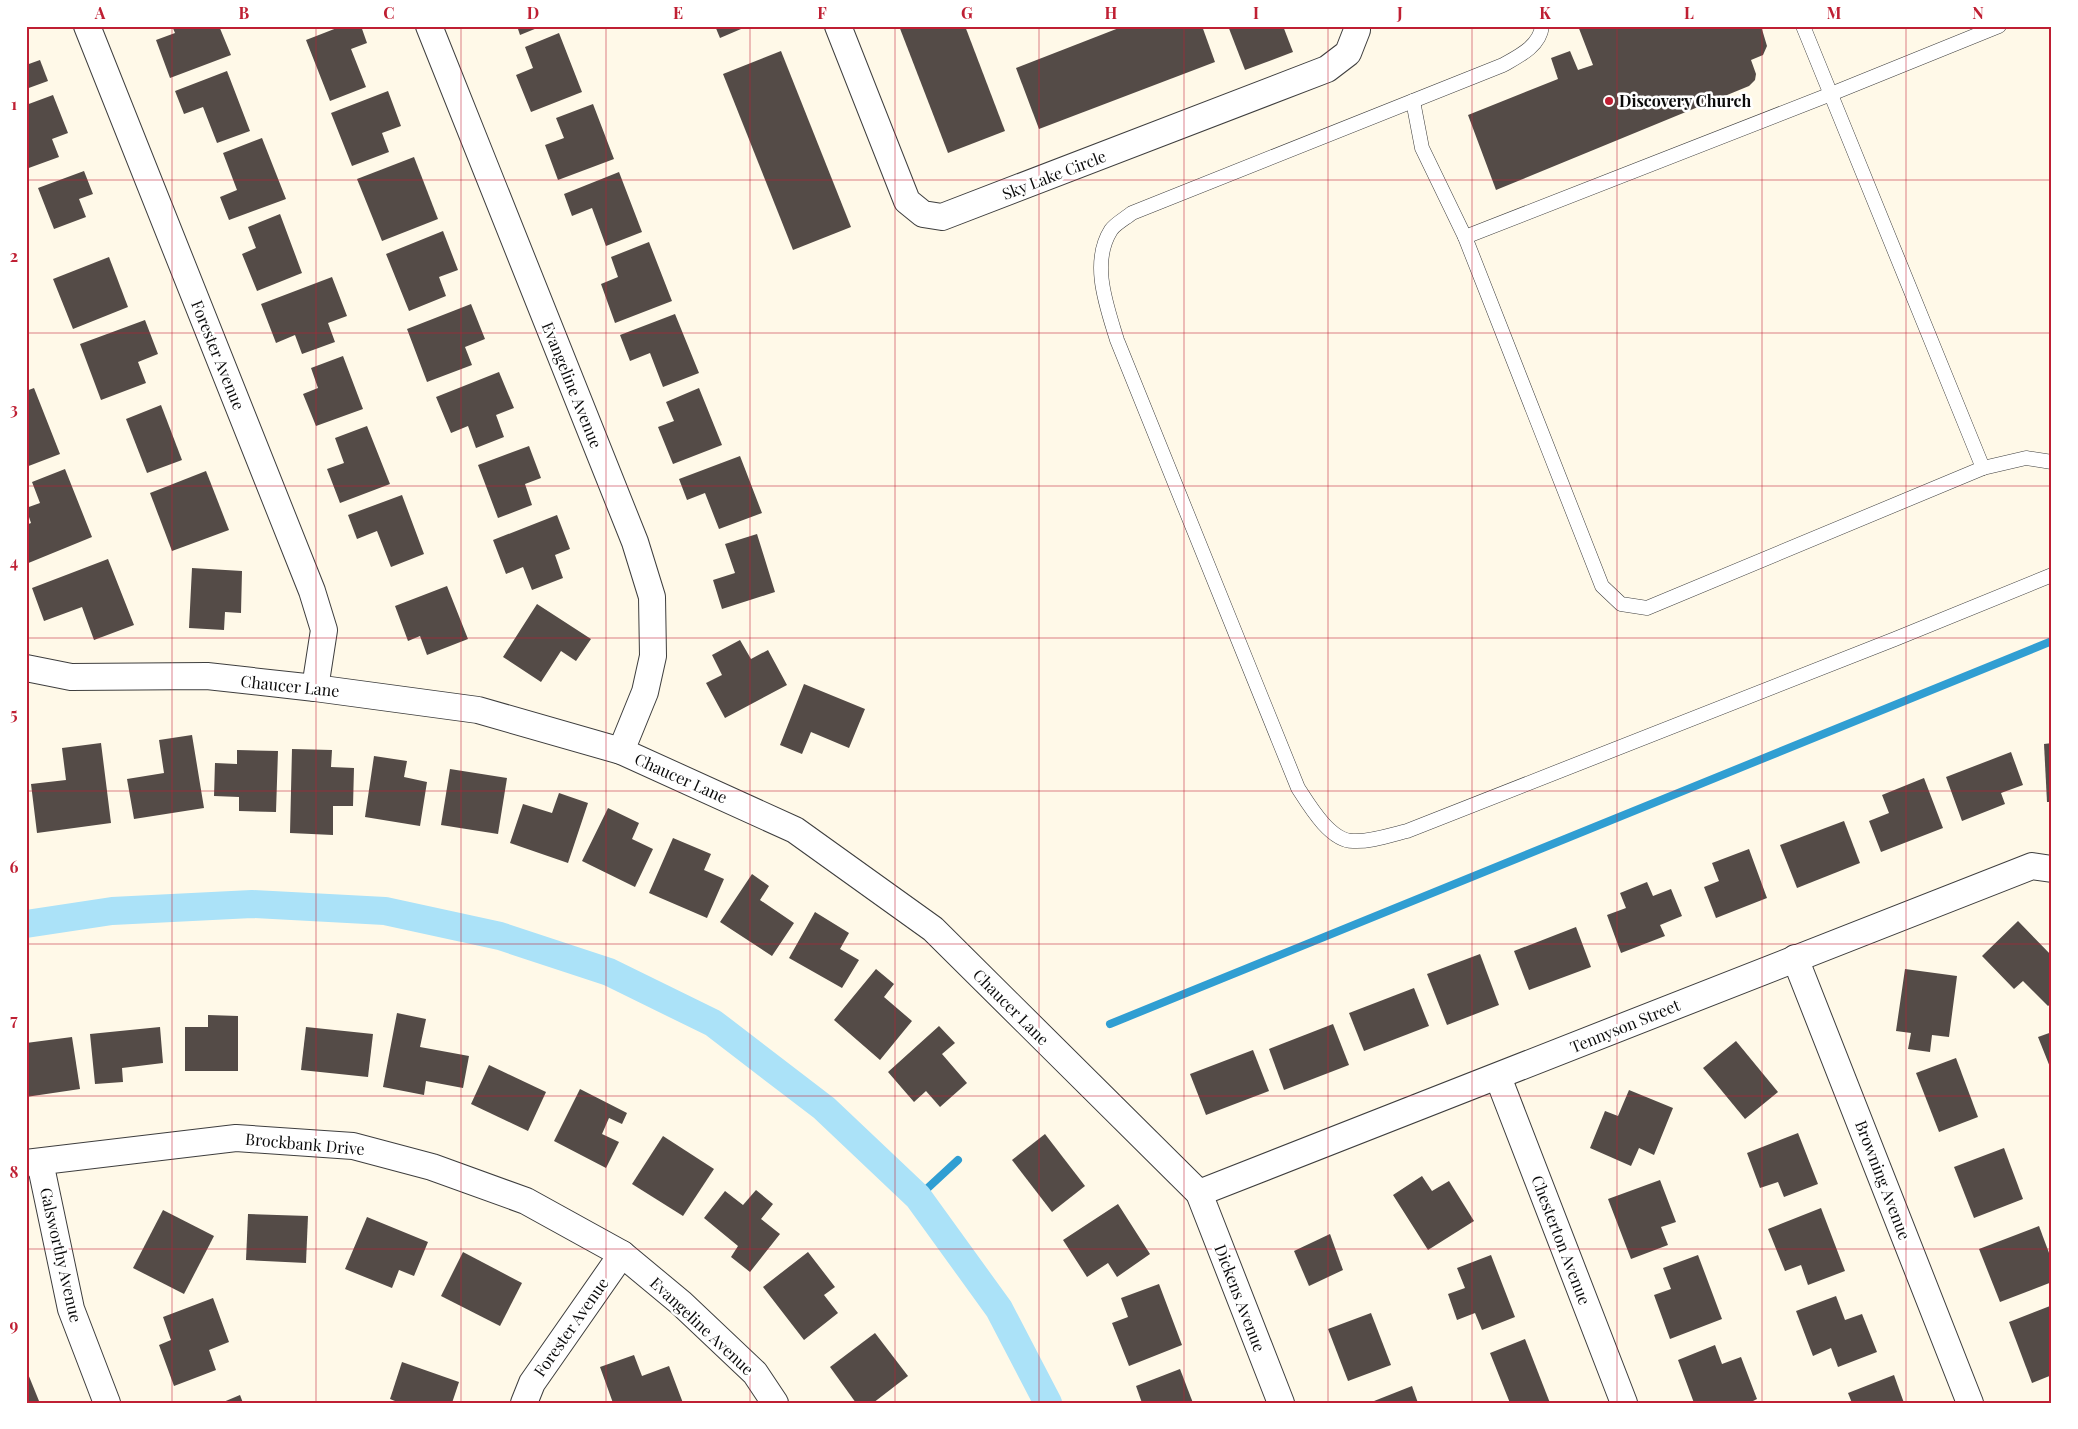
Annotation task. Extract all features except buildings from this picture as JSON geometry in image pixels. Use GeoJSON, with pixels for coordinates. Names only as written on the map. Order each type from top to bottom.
{"type":"FeatureCollection","features":[{"type":"Feature","properties":{"kind":"street","name":"Forester Avenue"},"geometry":{"type":"LineString","coordinates":[[87,26],[312,591],[324,630],[315,688]]}},
{"type":"Feature","properties":{"kind":"street","name":"Evangeline Avenue"},"geometry":{"type":"LineString","coordinates":[[429,26],[635,542],[652,597],[653,656],[645,692],[621,751]]}},
{"type":"Feature","properties":{"kind":"street","name":"Sky Lake Circle"},"geometry":{"type":"LineString","coordinates":[[838,26],[907,201],[923,214],[942,218],[1327,70],[1348,53],[1357,30],[1356,26]]}},
{"type":"Feature","properties":{"kind":"street","name":"Chaucer Lane"},"geometry":{"type":"LineString","coordinates":[[26,668],[71,677],[207,676],[315,688],[478,710],[621,751],[794,830],[932,929],[1199,1193]]}},
{"type":"Feature","properties":{"kind":"street","name":"Tennyson Street"},"geometry":{"type":"LineString","coordinates":[[1199,1193],[2032,866],[2052,869]]}},
{"type":"Feature","properties":{"kind":"street","name":"Browning Avenue"},"geometry":{"type":"LineString","coordinates":[[1796,958],[1970,1403]]}},
{"type":"Feature","properties":{"kind":"street","name":"Chesterton Avenue"},"geometry":{"type":"LineString","coordinates":[[1498,1077],[1624,1403]]}},
{"type":"Feature","properties":{"kind":"street","name":"Brockbank Drive"},"geometry":{"type":"LineString","coordinates":[[33,1162],[236,1138],[353,1146],[432,1167],[526,1200],[622,1254]]}},
{"type":"Feature","properties":{"kind":"street","name":"Galsworthy Avenue"},"geometry":{"type":"LineString","coordinates":[[33,1162],[70,1309],[107,1403]]}},
{"type":"Feature","properties":{"kind":"street","name":"Dickens Avenue"},"geometry":{"type":"LineString","coordinates":[[1199,1193],[1281,1403]]}},
{"type":"Feature","properties":{"kind":"street","name":"Forester Avenue"},"geometry":{"type":"LineString","coordinates":[[524,1403],[532,1383],[622,1254]]}},
{"type":"Feature","properties":{"kind":"street","name":"Evangeline Avenue"},"geometry":{"type":"LineString","coordinates":[[622,1254],[681,1303],[755,1373],[775,1403]]}},
{"type":"Feature","properties":{"kind":"lane"},"geometry":{"type":"LineString","coordinates":[[1542,26],[1541,35],[1527,51],[1503,65],[1132,213],[1111,229],[1102,252],[1101,276],[1117,340],[1298,788],[1316,817],[1331,831],[1351,842],[1407,830],[1895,639],[2052,575]]}},
{"type":"Feature","properties":{"kind":"lane"},"geometry":{"type":"LineString","coordinates":[[1804,26],[1983,468]]}},
{"type":"Feature","properties":{"kind":"lane"},"geometry":{"type":"LineString","coordinates":[[1465,237],[1832,94],[1999,26]]}},
{"type":"Feature","properties":{"kind":"lane"},"geometry":{"type":"LineString","coordinates":[[1413,101],[1422,148],[1465,237],[1602,586],[1621,604],[1646,608],[1983,468],[2026,458],[2052,462]]}},
{"type":"Feature","properties":{"kind":"waterway"},"geometry":{"type":"LineString","coordinates":[[1110,1024],[2052,641]]}},
{"type":"Feature","properties":{"kind":"waterway"},"geometry":{"type":"LineString","coordinates":[[26,924],[112,911],[252,904],[385,911],[500,936],[609,972],[713,1023],[824,1108],[918,1197],[999,1309],[1048,1403]]}},
{"type":"Feature","properties":{"kind":"waterway"},"geometry":{"type":"LineString","coordinates":[[918,1197],[958,1160]]}},
{"type":"Feature","properties":{"kind":"place","name":"Discovery Church"},"geometry":{"type":"Point","coordinates":[1609,101]}}]}
